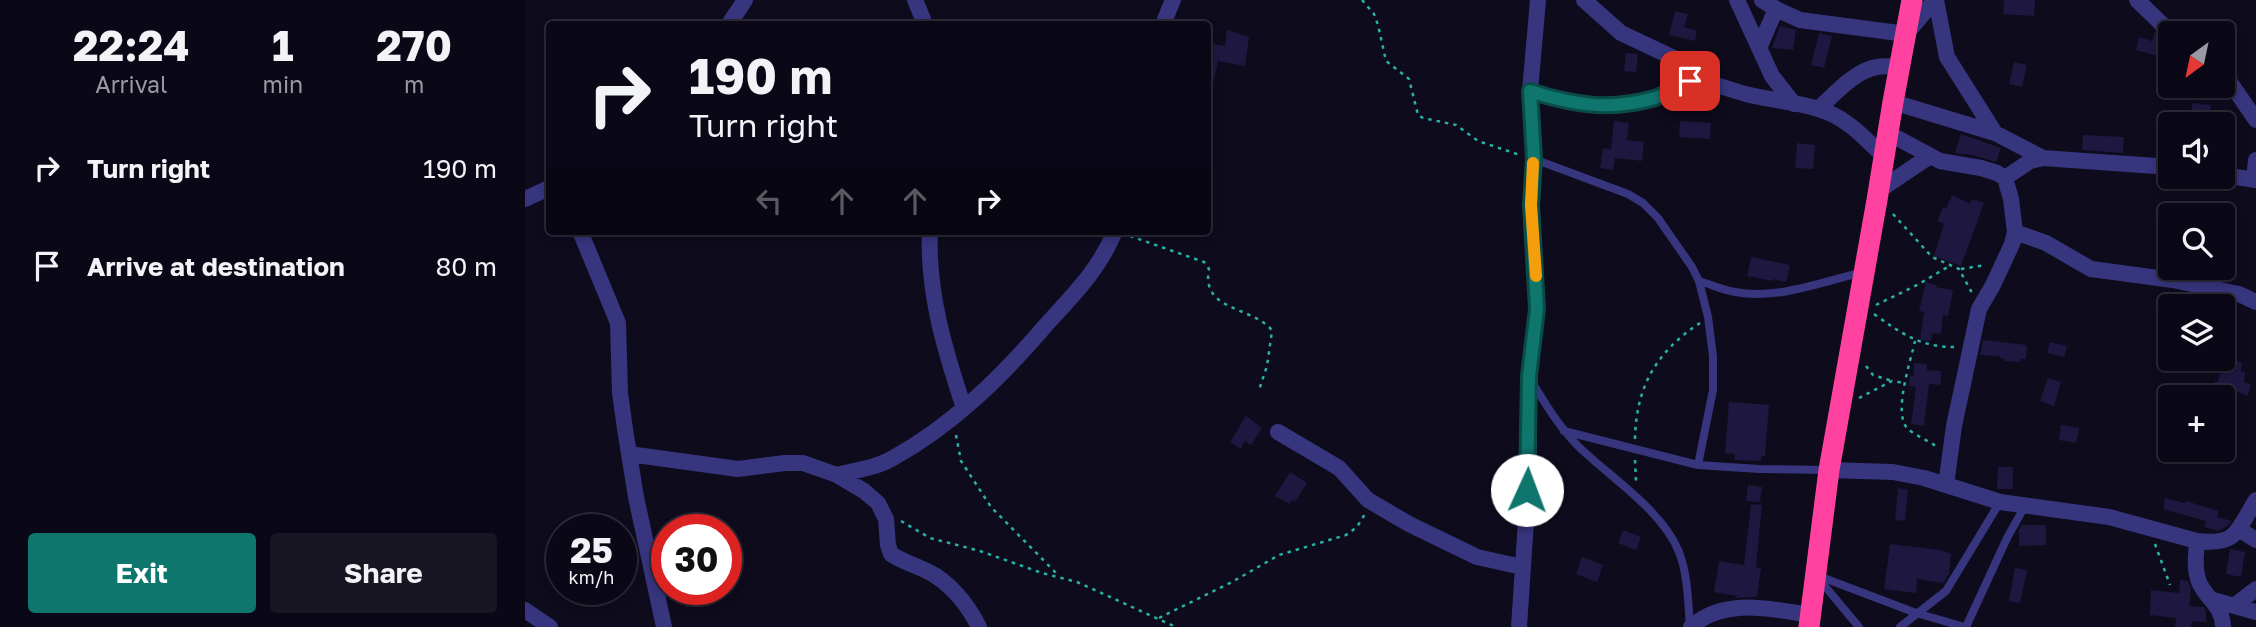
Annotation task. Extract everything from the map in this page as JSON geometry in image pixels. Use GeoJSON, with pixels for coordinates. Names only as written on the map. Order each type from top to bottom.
{"type":"FeatureCollection","features":[{"type":"Feature","properties":{"kind":"highway"},"geometry":{"type":"LineString","coordinates":[[1810,621],[1829,470],[1912,0]]}},
{"type":"Feature","properties":{"kind":"street"},"geometry":{"type":"LineString","coordinates":[[731,21],[745,0]]}},
{"type":"Feature","properties":{"kind":"street"},"geometry":{"type":"LineString","coordinates":[[915,0],[924,21]]}},
{"type":"Feature","properties":{"kind":"street"},"geometry":{"type":"LineString","coordinates":[[1164,21],[1174,0]]}},
{"type":"Feature","properties":{"kind":"street"},"geometry":{"type":"LineString","coordinates":[[1519,627],[1528,475],[1529,376],[1537,309],[1531,205],[1534,159],[1530,91],[1538,0]]}},
{"type":"Feature","properties":{"kind":"street"},"geometry":{"type":"LineString","coordinates":[[1584,0],[1621,33],[1674,58],[1696,80],[1760,98],[1818,109],[1848,123],[1884,156]]}},
{"type":"Feature","properties":{"kind":"street"},"geometry":{"type":"LineString","coordinates":[[1737,0],[1772,76],[1794,104]]}},
{"type":"Feature","properties":{"kind":"street"},"geometry":{"type":"LineString","coordinates":[[1759,48],[1769,5],[1800,20],[1906,34],[1936,0]]}},
{"type":"Feature","properties":{"kind":"street"},"geometry":{"type":"LineString","coordinates":[[1936,0],[1947,57],[1995,133]]}},
{"type":"Feature","properties":{"kind":"street"},"geometry":{"type":"LineString","coordinates":[[2137,0],[2159,21]]}},
{"type":"Feature","properties":{"kind":"street"},"geometry":{"type":"LineString","coordinates":[[1818,109],[1863,72],[1900,66]]}},
{"type":"Feature","properties":{"kind":"street"},"geometry":{"type":"LineString","coordinates":[[1530,91],[1566,103],[1610,106],[1654,98],[1696,80]]}},
{"type":"Feature","properties":{"kind":"street"},"geometry":{"type":"LineString","coordinates":[[2235,87],[2256,120]]}},
{"type":"Feature","properties":{"kind":"street"},"geometry":{"type":"LineString","coordinates":[[1893,102],[1995,133],[2043,158]]}},
{"type":"Feature","properties":{"kind":"street"},"geometry":{"type":"LineString","coordinates":[[1888,133],[1930,156],[1954,164],[1989,169],[2005,178],[2011,199],[2014,232],[2008,256],[1979,309],[1949,454],[1946,485]]}},
{"type":"Feature","properties":{"kind":"street"},"geometry":{"type":"LineString","coordinates":[[1878,195],[1930,156]]}},
{"type":"Feature","properties":{"kind":"street"},"geometry":{"type":"LineString","coordinates":[[2005,178],[2030,161],[2043,158],[2158,166]]}},
{"type":"Feature","properties":{"kind":"street"},"geometry":{"type":"LineString","coordinates":[[2235,177],[2255,180],[2256,160]]}},
{"type":"Feature","properties":{"kind":"street"},"geometry":{"type":"LineString","coordinates":[[525,199],[546,189]]}},
{"type":"Feature","properties":{"kind":"street"},"geometry":{"type":"LineString","coordinates":[[2014,232],[2046,243],[2091,269],[2173,280],[2239,294],[2256,302]]}},
{"type":"Feature","properties":{"kind":"street"},"geometry":{"type":"LineString","coordinates":[[582,235],[618,323],[620,393],[629,454],[664,627]]}},
{"type":"Feature","properties":{"kind":"street"},"geometry":{"type":"LineString","coordinates":[[930,235],[930,268],[936,310],[952,371],[959,412]]}},
{"type":"Feature","properties":{"kind":"street"},"geometry":{"type":"LineString","coordinates":[[837,475],[891,460],[959,412],[1011,366],[1088,279],[1120,235]]}},
{"type":"Feature","properties":{"kind":"street"},"geometry":{"type":"LineString","coordinates":[[1278,432],[1339,468],[1368,500],[1409,524],[1477,557],[1521,566]]}},
{"type":"Feature","properties":{"kind":"street"},"geometry":{"type":"LineString","coordinates":[[629,454],[738,469],[803,463],[837,475],[878,503],[886,519],[891,554],[928,571],[952,588],[974,616],[979,627]]}},
{"type":"Feature","properties":{"kind":"street"},"geometry":{"type":"LineString","coordinates":[[1829,470],[1893,472],[1924,478],[2000,502],[2109,517],[2197,541],[2222,542],[2230,538],[2239,529],[2256,500]]}},
{"type":"Feature","properties":{"kind":"street"},"geometry":{"type":"LineString","coordinates":[[2239,529],[2256,540]]}},
{"type":"Feature","properties":{"kind":"street"},"geometry":{"type":"LineString","coordinates":[[2197,541],[2196,570],[2199,582],[2222,616],[2223,627]]}},
{"type":"Feature","properties":{"kind":"street"},"geometry":{"type":"LineString","coordinates":[[2235,605],[2256,589]]}},
{"type":"Feature","properties":{"kind":"street"},"geometry":{"type":"LineString","coordinates":[[2213,600],[2256,612]]}},
{"type":"Feature","properties":{"kind":"street"},"geometry":{"type":"LineString","coordinates":[[1691,627],[1700,619],[1723,608],[1769,608],[1810,621]]}},
{"type":"Feature","properties":{"kind":"street"},"geometry":{"type":"LineString","coordinates":[[525,610],[550,627]]}},
{"type":"Feature","properties":{"kind":"lane"},"geometry":{"type":"LineString","coordinates":[[1534,159],[1628,194],[1643,203],[1670,233],[1699,281],[1709,317],[1713,390],[1698,465]]}},
{"type":"Feature","properties":{"kind":"lane"},"geometry":{"type":"LineString","coordinates":[[1699,281],[1734,292],[1763,294],[1789,291],[1864,272]]}},
{"type":"Feature","properties":{"kind":"lane"},"geometry":{"type":"LineString","coordinates":[[1529,376],[1564,431],[1660,523],[1678,550],[1683,566],[1691,627]]}},
{"type":"Feature","properties":{"kind":"lane"},"geometry":{"type":"LineString","coordinates":[[1564,431],[1698,465],[1829,470]]}},
{"type":"Feature","properties":{"kind":"lane"},"geometry":{"type":"LineString","coordinates":[[1900,627],[1947,591],[2000,502]]}},
{"type":"Feature","properties":{"kind":"lane"},"geometry":{"type":"LineString","coordinates":[[1816,575],[1916,613],[1965,627],[2025,506]]}},
{"type":"Feature","properties":{"kind":"lane"},"geometry":{"type":"LineString","coordinates":[[1816,575],[1859,627]]}},
{"type":"Feature","properties":{"kind":"path"},"geometry":{"type":"LineString","coordinates":[[1363,0],[1378,24],[1386,61],[1409,79],[1418,115],[1456,125],[1478,141],[1534,159]]}},
{"type":"Feature","properties":{"kind":"path"},"geometry":{"type":"LineString","coordinates":[[1878,195],[1931,257],[1959,269],[1979,309]]}},
{"type":"Feature","properties":{"kind":"path"},"geometry":{"type":"LineString","coordinates":[[1127,235],[1204,262],[1209,269],[1207,282],[1211,294],[1270,328],[1270,351],[1259,390]]}},
{"type":"Feature","properties":{"kind":"path"},"geometry":{"type":"LineString","coordinates":[[1959,269],[1978,267],[2008,256]]}},
{"type":"Feature","properties":{"kind":"path"},"geometry":{"type":"LineString","coordinates":[[1952,265],[1867,309],[1915,341],[1935,346],[1971,346]]}},
{"type":"Feature","properties":{"kind":"path"},"geometry":{"type":"LineString","coordinates":[[1637,499],[1635,419],[1641,394],[1651,372],[1672,343],[1709,317]]}},
{"type":"Feature","properties":{"kind":"path"},"geometry":{"type":"LineString","coordinates":[[1915,341],[1904,383],[1905,425],[1949,454]]}},
{"type":"Feature","properties":{"kind":"path"},"geometry":{"type":"LineString","coordinates":[[1851,346],[1873,375],[1904,383]]}},
{"type":"Feature","properties":{"kind":"path"},"geometry":{"type":"LineString","coordinates":[[1840,407],[1892,381]]}},
{"type":"Feature","properties":{"kind":"path"},"geometry":{"type":"LineString","coordinates":[[959,412],[961,461],[991,508],[1059,576]]}},
{"type":"Feature","properties":{"kind":"path"},"geometry":{"type":"LineString","coordinates":[[1159,618],[1279,555],[1346,535],[1357,527],[1373,503]]}},
{"type":"Feature","properties":{"kind":"path"},"geometry":{"type":"LineString","coordinates":[[883,512],[930,538],[1077,582],[1177,627]]}},
{"type":"Feature","properties":{"kind":"path"},"geometry":{"type":"LineString","coordinates":[[2148,528],[2171,585]]}},
{"type":"Feature","properties":{"kind":"building"},"geometry":{"type":"Polygon","coordinates":[[[2004,0],[2035,0],[2034,16],[2003,14],[2004,0]]]}},
{"type":"Feature","properties":{"kind":"building"},"geometry":{"type":"Polygon","coordinates":[[[1675,11],[1688,14],[1684,27],[1697,31],[1695,41],[1669,35],[1675,11]]]}},
{"type":"Feature","properties":{"kind":"building"},"geometry":{"type":"Polygon","coordinates":[[[1780,26],[1796,30],[1793,50],[1772,48],[1780,26]]]}},
{"type":"Feature","properties":{"kind":"building"},"geometry":{"type":"Polygon","coordinates":[[[1227,30],[1249,37],[1245,66],[1218,61],[1211,85],[1211,44],[1225,46],[1227,30]]]}},
{"type":"Feature","properties":{"kind":"building"},"geometry":{"type":"Polygon","coordinates":[[[2155,32],[2158,35],[2158,56],[2136,50],[2139,37],[2152,41],[2155,32]]]}},
{"type":"Feature","properties":{"kind":"building"},"geometry":{"type":"Polygon","coordinates":[[[1819,33],[1832,36],[1824,68],[1811,65],[1819,33]]]}},
{"type":"Feature","properties":{"kind":"building"},"geometry":{"type":"Polygon","coordinates":[[[1626,53],[1638,54],[1636,72],[1624,71],[1626,53]]]}},
{"type":"Feature","properties":{"kind":"building"},"geometry":{"type":"Polygon","coordinates":[[[2014,62],[2027,65],[2022,87],[2009,84],[2014,62]]]}},
{"type":"Feature","properties":{"kind":"building"},"geometry":{"type":"Polygon","coordinates":[[[2192,103],[2211,105],[2210,112],[2191,112],[2192,103]]]}},
{"type":"Feature","properties":{"kind":"building"},"geometry":{"type":"Polygon","coordinates":[[[1614,121],[1629,123],[1627,140],[1644,142],[1642,161],[1615,158],[1613,170],[1600,168],[1603,148],[1611,149],[1614,121]]]}},
{"type":"Feature","properties":{"kind":"building"},"geometry":{"type":"Polygon","coordinates":[[[1680,121],[1711,123],[1710,139],[1679,137],[1680,121]]]}},
{"type":"Feature","properties":{"kind":"building"},"geometry":{"type":"Polygon","coordinates":[[[1961,134],[2001,148],[1996,162],[1955,153],[1961,134]]]}},
{"type":"Feature","properties":{"kind":"building"},"geometry":{"type":"Polygon","coordinates":[[[2083,135],[2124,137],[2123,153],[2082,150],[2083,135]]]}},
{"type":"Feature","properties":{"kind":"building"},"geometry":{"type":"Polygon","coordinates":[[[1797,143],[1815,145],[1813,169],[1795,168],[1797,143]]]}},
{"type":"Feature","properties":{"kind":"building"},"geometry":{"type":"Polygon","coordinates":[[[1952,195],[1970,204],[1972,199],[1984,203],[1961,266],[1934,256],[1944,224],[1937,221],[1952,195]]]}},
{"type":"Feature","properties":{"kind":"building"},"geometry":{"type":"Polygon","coordinates":[[[1751,257],[1790,265],[1786,282],[1747,276],[1751,257]]]}},
{"type":"Feature","properties":{"kind":"building"},"geometry":{"type":"Polygon","coordinates":[[[1926,282],[1953,290],[1948,316],[1943,315],[1941,334],[1932,333],[1931,341],[1920,340],[1924,312],[1919,311],[1926,282]]]}},
{"type":"Feature","properties":{"kind":"building"},"geometry":{"type":"Polygon","coordinates":[[[1983,340],[2027,345],[2026,359],[2021,359],[2020,362],[2005,361],[2000,356],[1980,355],[1983,340]]]}},
{"type":"Feature","properties":{"kind":"building"},"geometry":{"type":"Polygon","coordinates":[[[2050,342],[2067,346],[2064,357],[2047,353],[2050,342]]]}},
{"type":"Feature","properties":{"kind":"building"},"geometry":{"type":"Polygon","coordinates":[[[2235,361],[2242,362],[2244,382],[2251,385],[2247,396],[2235,391],[2235,385],[2214,385],[2215,381],[2218,382],[2220,371],[2235,371],[2235,361]]]}},
{"type":"Feature","properties":{"kind":"building"},"geometry":{"type":"Polygon","coordinates":[[[1914,363],[1927,364],[1927,370],[1941,371],[1941,385],[1929,384],[1924,426],[1911,424],[1916,387],[1909,386],[1910,375],[1914,376],[1914,363]]]}},
{"type":"Feature","properties":{"kind":"building"},"geometry":{"type":"Polygon","coordinates":[[[2048,378],[2061,382],[2054,406],[2040,401],[2048,378]]]}},
{"type":"Feature","properties":{"kind":"building"},"geometry":{"type":"Polygon","coordinates":[[[1729,402],[1769,405],[1765,456],[1761,456],[1761,461],[1734,460],[1735,454],[1725,453],[1729,402]]]}},
{"type":"Feature","properties":{"kind":"building"},"geometry":{"type":"Polygon","coordinates":[[[1246,416],[1262,428],[1251,445],[1245,441],[1241,449],[1230,442],[1246,416]]]}},
{"type":"Feature","properties":{"kind":"building"},"geometry":{"type":"Polygon","coordinates":[[[2061,425],[2079,428],[2076,443],[2059,440],[2061,425]]]}},
{"type":"Feature","properties":{"kind":"building"},"geometry":{"type":"Polygon","coordinates":[[[1998,467],[2013,467],[2013,489],[1997,489],[1998,467]]]}},
{"type":"Feature","properties":{"kind":"building"},"geometry":{"type":"Polygon","coordinates":[[[1290,472],[1307,483],[1295,502],[1292,500],[1290,504],[1275,496],[1290,472]]]}},
{"type":"Feature","properties":{"kind":"building"},"geometry":{"type":"Polygon","coordinates":[[[1748,485],[1762,487],[1760,502],[1746,501],[1748,485]]]}},
{"type":"Feature","properties":{"kind":"building"},"geometry":{"type":"Polygon","coordinates":[[[1898,488],[1908,490],[1905,521],[1895,520],[1898,488]]]}},
{"type":"Feature","properties":{"kind":"building"},"geometry":{"type":"Polygon","coordinates":[[[2165,498],[2219,511],[2217,517],[2232,521],[2219,531],[2204,527],[2206,521],[2163,509],[2165,498]]]}},
{"type":"Feature","properties":{"kind":"building"},"geometry":{"type":"Polygon","coordinates":[[[1751,504],[1762,505],[1756,567],[1761,568],[1757,597],[1736,598],[1737,596],[1714,592],[1719,561],[1744,565],[1751,504]]]}},
{"type":"Feature","properties":{"kind":"building"},"geometry":{"type":"Polygon","coordinates":[[[2022,525],[2046,525],[2046,545],[2019,546],[2019,530],[2022,525]]]}},
{"type":"Feature","properties":{"kind":"building"},"geometry":{"type":"Polygon","coordinates":[[[1623,530],[1641,537],[1636,550],[1618,543],[1623,530]]]}},
{"type":"Feature","properties":{"kind":"building"},"geometry":{"type":"Polygon","coordinates":[[[1890,544],[1940,550],[1951,554],[1949,574],[1943,583],[1917,579],[1916,593],[1884,589],[1890,544]]]}},
{"type":"Feature","properties":{"kind":"building"},"geometry":{"type":"Polygon","coordinates":[[[2230,549],[2245,552],[2241,577],[2226,574],[2230,549]]]}},
{"type":"Feature","properties":{"kind":"building"},"geometry":{"type":"Polygon","coordinates":[[[1582,557],[1603,565],[1597,582],[1576,574],[1582,557]]]}},
{"type":"Feature","properties":{"kind":"building"},"geometry":{"type":"Polygon","coordinates":[[[2015,568],[2027,570],[2020,603],[2009,601],[2015,568]]]}},
{"type":"Feature","properties":{"kind":"building"},"geometry":{"type":"Polygon","coordinates":[[[2180,580],[2188,581],[2191,589],[2189,606],[2204,607],[2206,622],[2192,621],[2191,627],[2175,627],[2176,618],[2150,615],[2151,590],[2179,593],[2180,580]]]}},
{"type":"Feature","properties":{"kind":"slow traffic"},"geometry":{"type":"LineString","coordinates":[[1533,163],[1531,205],[1536,276]]}},
{"type":"Feature","properties":{"kind":"route"},"geometry":{"type":"LineString","coordinates":[[1527,490],[1529,376],[1537,309],[1531,205],[1534,159],[1530,91],[1566,103],[1610,106],[1654,98],[1690,81]]}}]}
